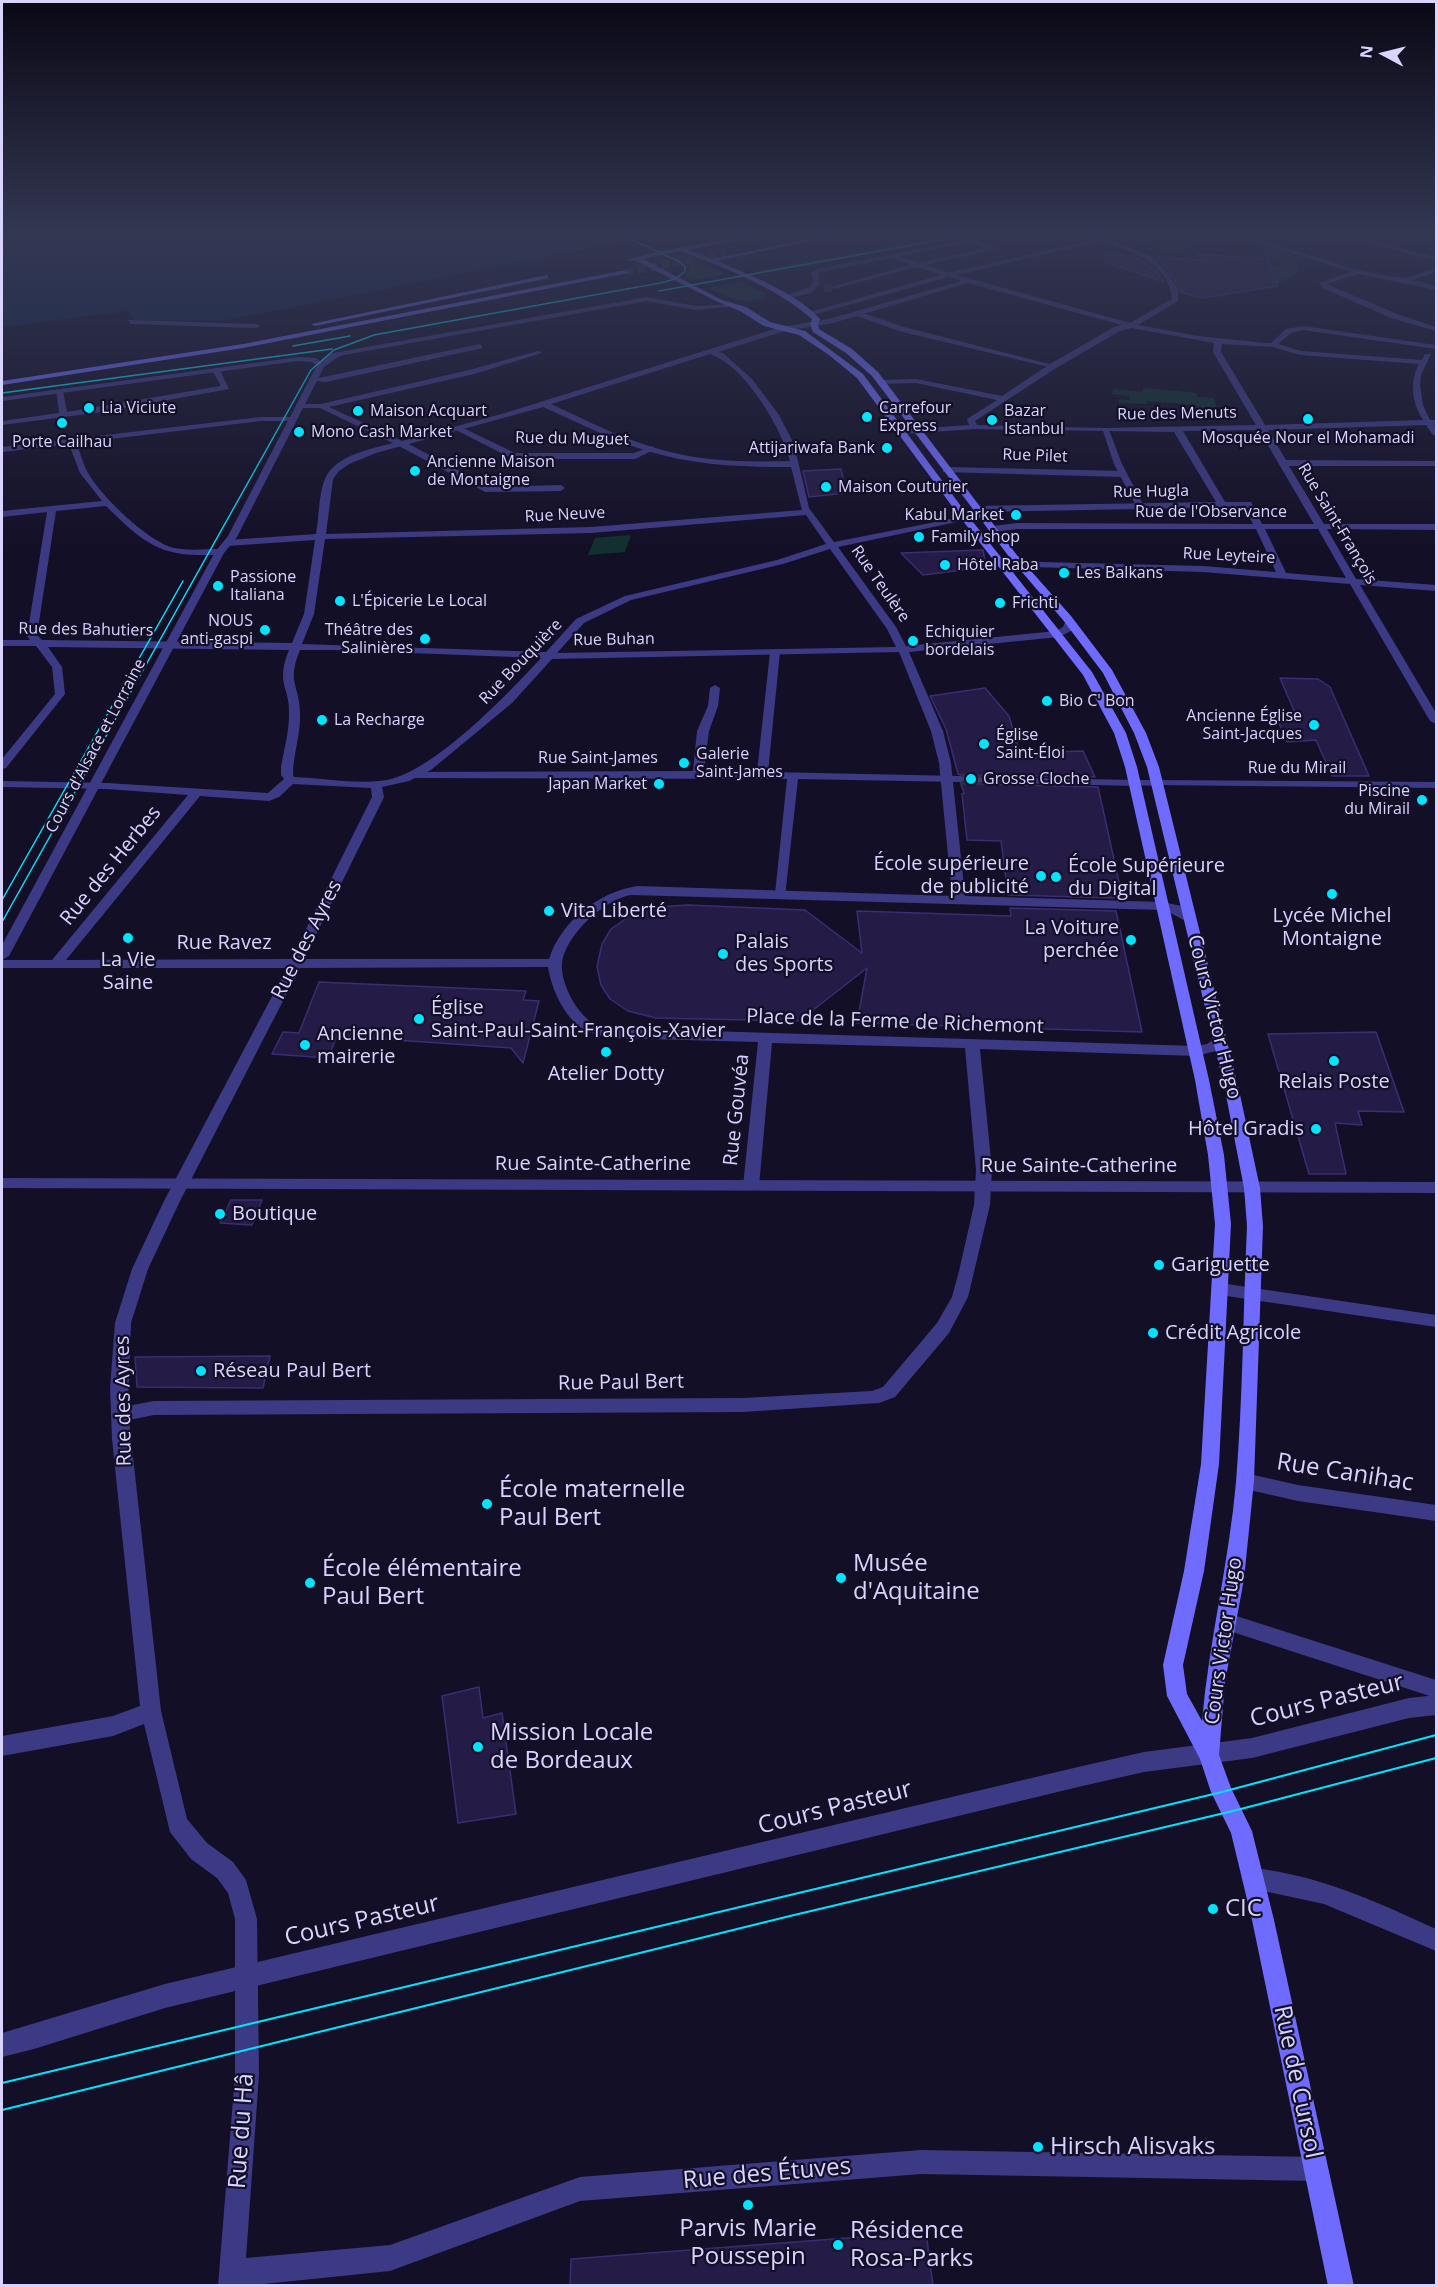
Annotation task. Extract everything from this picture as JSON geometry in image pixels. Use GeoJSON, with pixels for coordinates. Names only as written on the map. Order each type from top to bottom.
{"type":"FeatureCollection","features":[{"type":"Feature","properties":{"kind":"main road"},"geometry":{"type":"LineString","coordinates":[[240,344],[246,343]]}},
{"type":"Feature","properties":{"kind":"main road"},"geometry":{"type":"LineString","coordinates":[[240,344],[246,343]]}},
{"type":"Feature","properties":{"kind":"main road"},"geometry":{"type":"LineString","coordinates":[[2,383],[247,343]]}},
{"type":"Feature","properties":{"kind":"main road"},"geometry":{"type":"LineString","coordinates":[[2,375],[249,343]]}},
{"type":"Feature","properties":{"kind":"main road","name":"Cours Victor Hugo"},"geometry":{"type":"LineString","coordinates":[[817,343],[860,376],[966,519],[1059,634],[1088,674],[1107,705],[1120,733],[1135,783],[1196,1052],[1216,1155],[1223,1224],[1210,1464],[1194,1571],[1173,1665],[1177,1696],[1209,1755]]}},
{"type":"Feature","properties":{"kind":"main road","name":"Cours Victor Hugo"},"geometry":{"type":"LineString","coordinates":[[834,343],[862,362],[881,382],[992,529],[1070,622],[1108,672],[1140,733],[1158,783],[1220,1040],[1252,1188],[1256,1226],[1245,1481],[1227,1622],[1215,1682],[1209,1755]]}},
{"type":"Feature","properties":{"kind":"main road","name":"Rue de Cursol"},"geometry":{"type":"LineString","coordinates":[[1209,1755],[1222,1792],[1241,1831],[1253,1879],[1341,2286]]}},
{"type":"Feature","properties":{"kind":"street"},"geometry":{"type":"LineString","coordinates":[[2,399],[305,359],[318,361],[321,365],[335,355],[401,343]]}},
{"type":"Feature","properties":{"kind":"street"},"geometry":{"type":"LineString","coordinates":[[473,343],[489,351]]}},
{"type":"Feature","properties":{"kind":"street"},"geometry":{"type":"LineString","coordinates":[[291,780],[288,767],[295,705],[287,678],[294,647],[306,627],[309,614],[329,479],[333,472],[346,462],[400,443],[543,405],[742,343]]}},
{"type":"Feature","properties":{"kind":"street"},"geometry":{"type":"LineString","coordinates":[[958,343],[1053,366]]}},
{"type":"Feature","properties":{"kind":"street"},"geometry":{"type":"LineString","coordinates":[[975,427],[970,421],[1053,366],[1093,343]]}},
{"type":"Feature","properties":{"kind":"street","name":"Rue Saint-François"},"geometry":{"type":"LineString","coordinates":[[1218,343],[1217,352],[1437,722]]}},
{"type":"Feature","properties":{"kind":"street"},"geometry":{"type":"LineString","coordinates":[[1231,343],[1273,345],[1300,353],[1424,362]]}},
{"type":"Feature","properties":{"kind":"street"},"geometry":{"type":"LineString","coordinates":[[1406,343],[1436,347]]}},
{"type":"Feature","properties":{"kind":"street"},"geometry":{"type":"LineString","coordinates":[[313,380],[326,380],[480,346]]}},
{"type":"Feature","properties":{"kind":"street"},"geometry":{"type":"LineString","coordinates":[[1436,347],[1416,374],[1415,381],[1421,409],[1427,422],[1437,434]]}},
{"type":"Feature","properties":{"kind":"street"},"geometry":{"type":"LineString","coordinates":[[299,406],[321,406],[471,372],[538,352]]}},
{"type":"Feature","properties":{"kind":"street","name":"Rue Teulère"},"geometry":{"type":"LineString","coordinates":[[713,352],[720,355],[749,381],[775,415],[790,444],[805,508],[892,629],[903,649],[937,731],[945,763],[953,779],[959,900]]}},
{"type":"Feature","properties":{"kind":"street"},"geometry":{"type":"LineString","coordinates":[[498,355],[510,361]]}},
{"type":"Feature","properties":{"kind":"street","name":"Cours d'Alsace et Lorraine"},"geometry":{"type":"LineString","coordinates":[[2,956],[169,646],[271,464],[272,456],[321,365]]}},
{"type":"Feature","properties":{"kind":"street"},"geometry":{"type":"LineString","coordinates":[[2,423],[64,416],[226,387],[216,370]]}},
{"type":"Feature","properties":{"kind":"street"},"geometry":{"type":"LineString","coordinates":[[54,376],[64,416]]}},
{"type":"Feature","properties":{"kind":"street"},"geometry":{"type":"LineString","coordinates":[[881,382],[916,381],[1004,399]]}},
{"type":"Feature","properties":{"kind":"street"},"geometry":{"type":"LineString","coordinates":[[543,405],[625,440],[700,461],[795,464]]}},
{"type":"Feature","properties":{"kind":"street"},"geometry":{"type":"LineString","coordinates":[[321,406],[456,471],[488,490],[561,488]]}},
{"type":"Feature","properties":{"kind":"street"},"geometry":{"type":"LineString","coordinates":[[2,449],[261,419],[292,419]]}},
{"type":"Feature","properties":{"kind":"street","name":"Rue des Menuts"},"geometry":{"type":"LineString","coordinates":[[917,431],[975,427],[1105,430],[1437,422]]}},
{"type":"Feature","properties":{"kind":"street","name":"Rue du Muguet"},"geometry":{"type":"LineString","coordinates":[[459,428],[517,456]]}},
{"type":"Feature","properties":{"kind":"street"},"geometry":{"type":"LineString","coordinates":[[1177,429],[1222,505]]}},
{"type":"Feature","properties":{"kind":"street"},"geometry":{"type":"LineString","coordinates":[[1105,430],[1141,508]]}},
{"type":"Feature","properties":{"kind":"street"},"geometry":{"type":"LineString","coordinates":[[902,432],[917,431]]}},
{"type":"Feature","properties":{"kind":"street"},"geometry":{"type":"LineString","coordinates":[[73,442],[84,473],[108,503],[153,542],[170,550],[223,548]]}},
{"type":"Feature","properties":{"kind":"street","name":"Rue du Muguet"},"geometry":{"type":"LineString","coordinates":[[506,460],[517,456],[635,456],[652,449]]}},
{"type":"Feature","properties":{"kind":"street"},"geometry":{"type":"LineString","coordinates":[[1283,463],[1437,463]]}},
{"type":"Feature","properties":{"kind":"street","name":"Rue Pilet"},"geometry":{"type":"LineString","coordinates":[[946,470],[1124,474]]}},
{"type":"Feature","properties":{"kind":"street"},"geometry":{"type":"LineString","coordinates":[[2,514],[108,503]]}},
{"type":"Feature","properties":{"kind":"street","name":"Rue Hugla"},"geometry":{"type":"LineString","coordinates":[[977,509],[999,507],[1141,508],[1248,504],[1282,574]]}},
{"type":"Feature","properties":{"kind":"street"},"geometry":{"type":"LineString","coordinates":[[2,766],[60,694],[59,667],[32,636],[52,510]]}},
{"type":"Feature","properties":{"kind":"street","name":"Rue Neuve"},"geometry":{"type":"LineString","coordinates":[[223,548],[321,537],[552,532],[810,512]]}},
{"type":"Feature","properties":{"kind":"street","name":"Rue Bouquière"},"geometry":{"type":"LineString","coordinates":[[416,775],[508,700],[580,621],[628,598],[780,562],[832,545],[966,519]]}},
{"type":"Feature","properties":{"kind":"street","name":"Rue de l'Observance"},"geometry":{"type":"LineString","coordinates":[[992,529],[1018,526],[1437,527]]}},
{"type":"Feature","properties":{"kind":"street","name":"Rue Leyteire"},"geometry":{"type":"LineString","coordinates":[[1001,564],[1203,569],[1437,588]]}},
{"type":"Feature","properties":{"kind":"street"},"geometry":{"type":"LineString","coordinates":[[1059,634],[1067,629],[1070,622]]}},
{"type":"Feature","properties":{"kind":"street","name":"Rue Buhan"},"geometry":{"type":"LineString","coordinates":[[169,646],[294,647],[549,656],[903,649],[1059,634]]}},
{"type":"Feature","properties":{"kind":"street","name":"Rue des Bahutiers"},"geometry":{"type":"LineString","coordinates":[[2,643],[169,646]]}},
{"type":"Feature","properties":{"kind":"street"},"geometry":{"type":"LineString","coordinates":[[762,775],[775,652]]}},
{"type":"Feature","properties":{"kind":"street"},"geometry":{"type":"LineString","coordinates":[[698,774],[703,731],[713,706],[715,688]]}},
{"type":"Feature","properties":{"kind":"street","name":"Rue Saint-James"},"geometry":{"type":"LineString","coordinates":[[416,775],[698,774],[953,779]]}},
{"type":"Feature","properties":{"kind":"street"},"geometry":{"type":"LineString","coordinates":[[2,784],[94,786],[274,796],[285,783],[291,780],[376,786],[416,775]]}},
{"type":"Feature","properties":{"kind":"street"},"geometry":{"type":"LineString","coordinates":[[781,894],[793,775]]}},
{"type":"Feature","properties":{"kind":"street"},"geometry":{"type":"LineString","coordinates":[[982,780],[1135,783]]}},
{"type":"Feature","properties":{"kind":"street","name":"Rue du Mirail"},"geometry":{"type":"LineString","coordinates":[[1135,783],[1437,785]]}},
{"type":"Feature","properties":{"kind":"street","name":"Rue des Ayres"},"geometry":{"type":"LineString","coordinates":[[248,1975],[246,1919],[238,1888],[225,1870],[199,1851],[178,1824],[151,1711],[120,1415],[123,1323],[140,1269],[297,962],[378,797],[376,786]]}},
{"type":"Feature","properties":{"kind":"street","name":"Rue des Herbes"},"geometry":{"type":"LineString","coordinates":[[56,964],[197,792]]}},
{"type":"Feature","properties":{"kind":"street"},"geometry":{"type":"LineString","coordinates":[[555,963],[564,940],[579,922],[601,903],[616,894],[637,890],[1162,906]]}},
{"type":"Feature","properties":{"kind":"street","name":"Cours Victor Hugo"},"geometry":{"type":"LineString","coordinates":[[1162,906],[1177,909],[1190,919]]}},
{"type":"Feature","properties":{"kind":"street","name":"Rue Ravez"},"geometry":{"type":"LineString","coordinates":[[2,964],[555,963]]}},
{"type":"Feature","properties":{"kind":"street","name":"Place de la Ferme de Richemont"},"geometry":{"type":"LineString","coordinates":[[555,963],[559,984],[570,1005],[587,1026],[610,1033],[1196,1052]]}},
{"type":"Feature","properties":{"kind":"street","name":"Rue Gouvéa"},"geometry":{"type":"LineString","coordinates":[[751,1186],[765,1038]]}},
{"type":"Feature","properties":{"kind":"street"},"geometry":{"type":"LineString","coordinates":[[1196,1052],[1210,1048],[1220,1040]]}},
{"type":"Feature","properties":{"kind":"street","name":"Rue Paul Bert"},"geometry":{"type":"LineString","coordinates":[[120,1415],[154,1408],[743,1405],[873,1398],[889,1392],[920,1357],[952,1313],[967,1271],[982,1204],[984,1170],[972,1044]]}},
{"type":"Feature","properties":{"kind":"street","name":"Rue Sainte-Catherine"},"geometry":{"type":"LineString","coordinates":[[2,1183],[1437,1188]]}},
{"type":"Feature","properties":{"kind":"street"},"geometry":{"type":"LineString","coordinates":[[1220,1289],[1437,1321]]}},
{"type":"Feature","properties":{"kind":"street","name":"Rue Canihac"},"geometry":{"type":"LineString","coordinates":[[1245,1481],[1298,1493],[1437,1513]]}},
{"type":"Feature","properties":{"kind":"street"},"geometry":{"type":"LineString","coordinates":[[1227,1622],[1437,1689]]}},
{"type":"Feature","properties":{"kind":"street","name":"Cours Pasteur"},"geometry":{"type":"LineString","coordinates":[[2,2045],[156,1998],[248,1975],[389,1944],[1144,1761],[1209,1755],[1252,1748],[1409,1708],[1437,1706]]}},
{"type":"Feature","properties":{"kind":"street"},"geometry":{"type":"LineString","coordinates":[[2,1746],[113,1726],[151,1711]]}},
{"type":"Feature","properties":{"kind":"street"},"geometry":{"type":"LineString","coordinates":[[1253,1879],[1279,1880],[1308,1887],[1437,1940]]}},
{"type":"Feature","properties":{"kind":"street","name":"Rue du Hâ"},"geometry":{"type":"LineString","coordinates":[[231,2279],[247,2075],[248,1975]]}},
{"type":"Feature","properties":{"kind":"street","name":"Rue des Étuves"},"geometry":{"type":"LineString","coordinates":[[231,2279],[390,2258],[558,2194],[580,2189],[921,2162],[1315,2169]]}},
{"type":"Feature","properties":{"kind":"green space"},"geometry":{"type":"Polygon","coordinates":[[[1144,388],[1197,393],[1197,397],[1214,398],[1217,410],[1197,409],[1195,405],[1147,401],[1147,404],[1119,403],[1119,399],[1129,400],[1130,396],[1112,394],[1113,389],[1142,392],[1144,388]]]}},
{"type":"Feature","properties":{"kind":"green space"},"geometry":{"type":"Polygon","coordinates":[[[631,535],[625,552],[588,555],[595,538],[631,535]]]}},
{"type":"Feature","properties":{"kind":"building","name":"Maison Couturier"},"geometry":{"type":"Polygon","coordinates":[[[841,469],[846,493],[809,497],[803,471],[841,469]]]}},
{"type":"Feature","properties":{"kind":"building","name":"Hôtel Raba"},"geometry":{"type":"Polygon","coordinates":[[[983,550],[986,567],[923,575],[901,553],[983,550]]]}},
{"type":"Feature","properties":{"kind":"building","name":"Ancienne Église Saint-Jacques"},"geometry":{"type":"Polygon","coordinates":[[[1280,678],[1318,679],[1330,687],[1369,776],[1332,776],[1316,740],[1287,742],[1275,714],[1295,713],[1280,678]]]}},
{"type":"Feature","properties":{"kind":"building"},"geometry":{"type":"Polygon","coordinates":[[[985,688],[1009,716],[1020,753],[1083,751],[1095,777],[982,775],[976,777],[976,784],[1098,787],[1119,882],[1113,894],[1114,898],[1008,895],[1001,841],[967,840],[962,794],[964,793],[961,784],[968,778],[958,774],[946,729],[930,696],[985,688]]]}},
{"type":"Feature","properties":{"kind":"building"},"geometry":{"type":"Polygon","coordinates":[[[688,905],[805,910],[862,953],[857,911],[1011,916],[1010,908],[1116,911],[1142,1032],[857,1023],[867,968],[799,1021],[656,1018],[628,1011],[610,999],[601,985],[597,967],[602,944],[611,929],[637,911],[655,907],[688,905]]]}},
{"type":"Feature","properties":{"kind":"building","name":"Église Saint-Paul-Saint-François-Xavier"},"geometry":{"type":"Polygon","coordinates":[[[319,982],[526,991],[523,1000],[539,1001],[523,1063],[511,1048],[337,1036],[328,1058],[272,1054],[283,1032],[299,1033],[319,982]]]}},
{"type":"Feature","properties":{"kind":"building"},"geometry":{"type":"Polygon","coordinates":[[[1376,1032],[1404,1112],[1358,1111],[1362,1125],[1335,1123],[1346,1174],[1309,1174],[1268,1034],[1376,1032]]]}},
{"type":"Feature","properties":{"kind":"building"},"geometry":{"type":"Polygon","coordinates":[[[231,1200],[262,1200],[252,1225],[220,1223],[231,1200]]]}},
{"type":"Feature","properties":{"kind":"building","name":"Réseau Paul Bert"},"geometry":{"type":"Polygon","coordinates":[[[270,1356],[263,1388],[137,1387],[135,1357],[270,1356]]]}},
{"type":"Feature","properties":{"kind":"building","name":"Mission Locale de Bordeaux"},"geometry":{"type":"Polygon","coordinates":[[[479,1687],[483,1718],[502,1713],[516,1814],[458,1823],[442,1696],[479,1687]]]}},
{"type":"Feature","properties":{"kind":"building","name":"Résidence Rosa-Parks"},"geometry":{"type":"Polygon","coordinates":[[[926,2232],[933,2286],[570,2286],[571,2259],[926,2232]]]}},
{"type":"Feature","properties":{"kind":"tunnel"},"geometry":{"type":"LineString","coordinates":[[960,779],[982,780]]}},
{"type":"Feature","properties":{"kind":"tram line"},"geometry":{"type":"LineString","coordinates":[[293,346],[312,343]]}},
{"type":"Feature","properties":{"kind":"tram line"},"geometry":{"type":"LineString","coordinates":[[2,922],[311,370],[334,350],[353,343]]}},
{"type":"Feature","properties":{"kind":"tram line"},"geometry":{"type":"LineString","coordinates":[[2,393],[332,349]]}},
{"type":"Feature","properties":{"kind":"tram line"},"geometry":{"type":"LineString","coordinates":[[2,900],[183,581]]}},
{"type":"Feature","properties":{"kind":"tram line"},"geometry":{"type":"LineString","coordinates":[[2,2083],[1222,1792],[1436,1735]]}},
{"type":"Feature","properties":{"kind":"tram line"},"geometry":{"type":"LineString","coordinates":[[2,2110],[790,1916],[1237,1810],[1436,1758]]}},
{"type":"Feature","properties":{"kind":"place","name":"Lia Viciute"},"geometry":{"type":"Point","coordinates":[89,408]}},
{"type":"Feature","properties":{"kind":"place","name":"Maison Acquart"},"geometry":{"type":"Point","coordinates":[358,411]}},
{"type":"Feature","properties":{"kind":"place","name":"Carrefour Express"},"geometry":{"type":"Point","coordinates":[867,417]}},
{"type":"Feature","properties":{"kind":"place","name":"Mosquée Nour el Mohamadi"},"geometry":{"type":"Point","coordinates":[1308,419]}},
{"type":"Feature","properties":{"kind":"place","name":"Bazar Istanbul"},"geometry":{"type":"Point","coordinates":[992,420]}},
{"type":"Feature","properties":{"kind":"place","name":"Porte Cailhau"},"geometry":{"type":"Point","coordinates":[62,423]}},
{"type":"Feature","properties":{"kind":"place","name":"Mono Cash Market"},"geometry":{"type":"Point","coordinates":[299,432]}},
{"type":"Feature","properties":{"kind":"place","name":"Attijariwafa Bank"},"geometry":{"type":"Point","coordinates":[887,448]}},
{"type":"Feature","properties":{"kind":"place","name":"Ancienne Maison de Montaigne"},"geometry":{"type":"Point","coordinates":[415,471]}},
{"type":"Feature","properties":{"kind":"place","name":"Maison Couturier"},"geometry":{"type":"Point","coordinates":[826,487]}},
{"type":"Feature","properties":{"kind":"place","name":"Kabul Market"},"geometry":{"type":"Point","coordinates":[1016,515]}},
{"type":"Feature","properties":{"kind":"place","name":"Family shop"},"geometry":{"type":"Point","coordinates":[919,537]}},
{"type":"Feature","properties":{"kind":"place","name":"Hôtel Raba"},"geometry":{"type":"Point","coordinates":[945,565]}},
{"type":"Feature","properties":{"kind":"place","name":"Les Balkans"},"geometry":{"type":"Point","coordinates":[1064,573]}},
{"type":"Feature","properties":{"kind":"place","name":"Passione Italiana"},"geometry":{"type":"Point","coordinates":[218,586]}},
{"type":"Feature","properties":{"kind":"place","name":"L'Épicerie Le Local"},"geometry":{"type":"Point","coordinates":[340,601]}},
{"type":"Feature","properties":{"kind":"place","name":"Frichti"},"geometry":{"type":"Point","coordinates":[1000,603]}},
{"type":"Feature","properties":{"kind":"place","name":"NOUS anti-gaspi"},"geometry":{"type":"Point","coordinates":[265,630]}},
{"type":"Feature","properties":{"kind":"place","name":"Théâtre des Salinières"},"geometry":{"type":"Point","coordinates":[425,639]}},
{"type":"Feature","properties":{"kind":"place","name":"Echiquier bordelais"},"geometry":{"type":"Point","coordinates":[913,641]}},
{"type":"Feature","properties":{"kind":"place","name":"Bio C' Bon"},"geometry":{"type":"Point","coordinates":[1047,701]}},
{"type":"Feature","properties":{"kind":"place","name":"La Recharge"},"geometry":{"type":"Point","coordinates":[322,720]}},
{"type":"Feature","properties":{"kind":"place","name":"Ancienne Église Saint-Jacques"},"geometry":{"type":"Point","coordinates":[1314,725]}},
{"type":"Feature","properties":{"kind":"place","name":"Église Saint-Éloi"},"geometry":{"type":"Point","coordinates":[984,744]}},
{"type":"Feature","properties":{"kind":"place","name":"Galerie Saint-James"},"geometry":{"type":"Point","coordinates":[684,763]}},
{"type":"Feature","properties":{"kind":"place","name":"Grosse Cloche"},"geometry":{"type":"Point","coordinates":[971,779]}},
{"type":"Feature","properties":{"kind":"place","name":"Japan Market"},"geometry":{"type":"Point","coordinates":[659,784]}},
{"type":"Feature","properties":{"kind":"place","name":"Piscine du Mirail"},"geometry":{"type":"Point","coordinates":[1422,800]}},
{"type":"Feature","properties":{"kind":"place","name":"École supérieure de publicité"},"geometry":{"type":"Point","coordinates":[1041,876]}},
{"type":"Feature","properties":{"kind":"place","name":"École Supérieure du Digital"},"geometry":{"type":"Point","coordinates":[1056,877]}},
{"type":"Feature","properties":{"kind":"place","name":"Lycée Michel Montaigne"},"geometry":{"type":"Point","coordinates":[1332,894]}},
{"type":"Feature","properties":{"kind":"place","name":"Vita Liberté"},"geometry":{"type":"Point","coordinates":[549,911]}},
{"type":"Feature","properties":{"kind":"place","name":"La Vie Saine"},"geometry":{"type":"Point","coordinates":[128,938]}},
{"type":"Feature","properties":{"kind":"place","name":"La Voiture perchée"},"geometry":{"type":"Point","coordinates":[1131,940]}},
{"type":"Feature","properties":{"kind":"place","name":"Palais des Sports"},"geometry":{"type":"Point","coordinates":[723,954]}},
{"type":"Feature","properties":{"kind":"place","name":"Église Saint-Paul-Saint-François-Xavier"},"geometry":{"type":"Point","coordinates":[419,1019]}},
{"type":"Feature","properties":{"kind":"place","name":"Ancienne mairerie"},"geometry":{"type":"Point","coordinates":[305,1045]}},
{"type":"Feature","properties":{"kind":"place","name":"Atelier Dotty"},"geometry":{"type":"Point","coordinates":[606,1052]}},
{"type":"Feature","properties":{"kind":"place","name":"Relais Poste"},"geometry":{"type":"Point","coordinates":[1334,1061]}},
{"type":"Feature","properties":{"kind":"place","name":"Hôtel Gradis"},"geometry":{"type":"Point","coordinates":[1316,1129]}},
{"type":"Feature","properties":{"kind":"place","name":"Boutique"},"geometry":{"type":"Point","coordinates":[220,1214]}},
{"type":"Feature","properties":{"kind":"place","name":"Gariguette"},"geometry":{"type":"Point","coordinates":[1159,1265]}},
{"type":"Feature","properties":{"kind":"place","name":"Crédit Agricole"},"geometry":{"type":"Point","coordinates":[1153,1333]}},
{"type":"Feature","properties":{"kind":"place","name":"Réseau Paul Bert"},"geometry":{"type":"Point","coordinates":[201,1371]}},
{"type":"Feature","properties":{"kind":"place","name":"École maternelle Paul Bert"},"geometry":{"type":"Point","coordinates":[487,1504]}},
{"type":"Feature","properties":{"kind":"place","name":"Musée d'Aquitaine"},"geometry":{"type":"Point","coordinates":[841,1578]}},
{"type":"Feature","properties":{"kind":"place","name":"École élémentaire Paul Bert"},"geometry":{"type":"Point","coordinates":[310,1583]}},
{"type":"Feature","properties":{"kind":"place","name":"Mission Locale de Bordeaux"},"geometry":{"type":"Point","coordinates":[478,1747]}},
{"type":"Feature","properties":{"kind":"place","name":"CIC"},"geometry":{"type":"Point","coordinates":[1213,1909]}},
{"type":"Feature","properties":{"kind":"place","name":"Hirsch Alisvaks"},"geometry":{"type":"Point","coordinates":[1038,2147]}},
{"type":"Feature","properties":{"kind":"place","name":"Parvis Marie Poussepin"},"geometry":{"type":"Point","coordinates":[748,2205]}},
{"type":"Feature","properties":{"kind":"place","name":"Résidence Rosa-Parks"},"geometry":{"type":"Point","coordinates":[838,2245]}}]}
